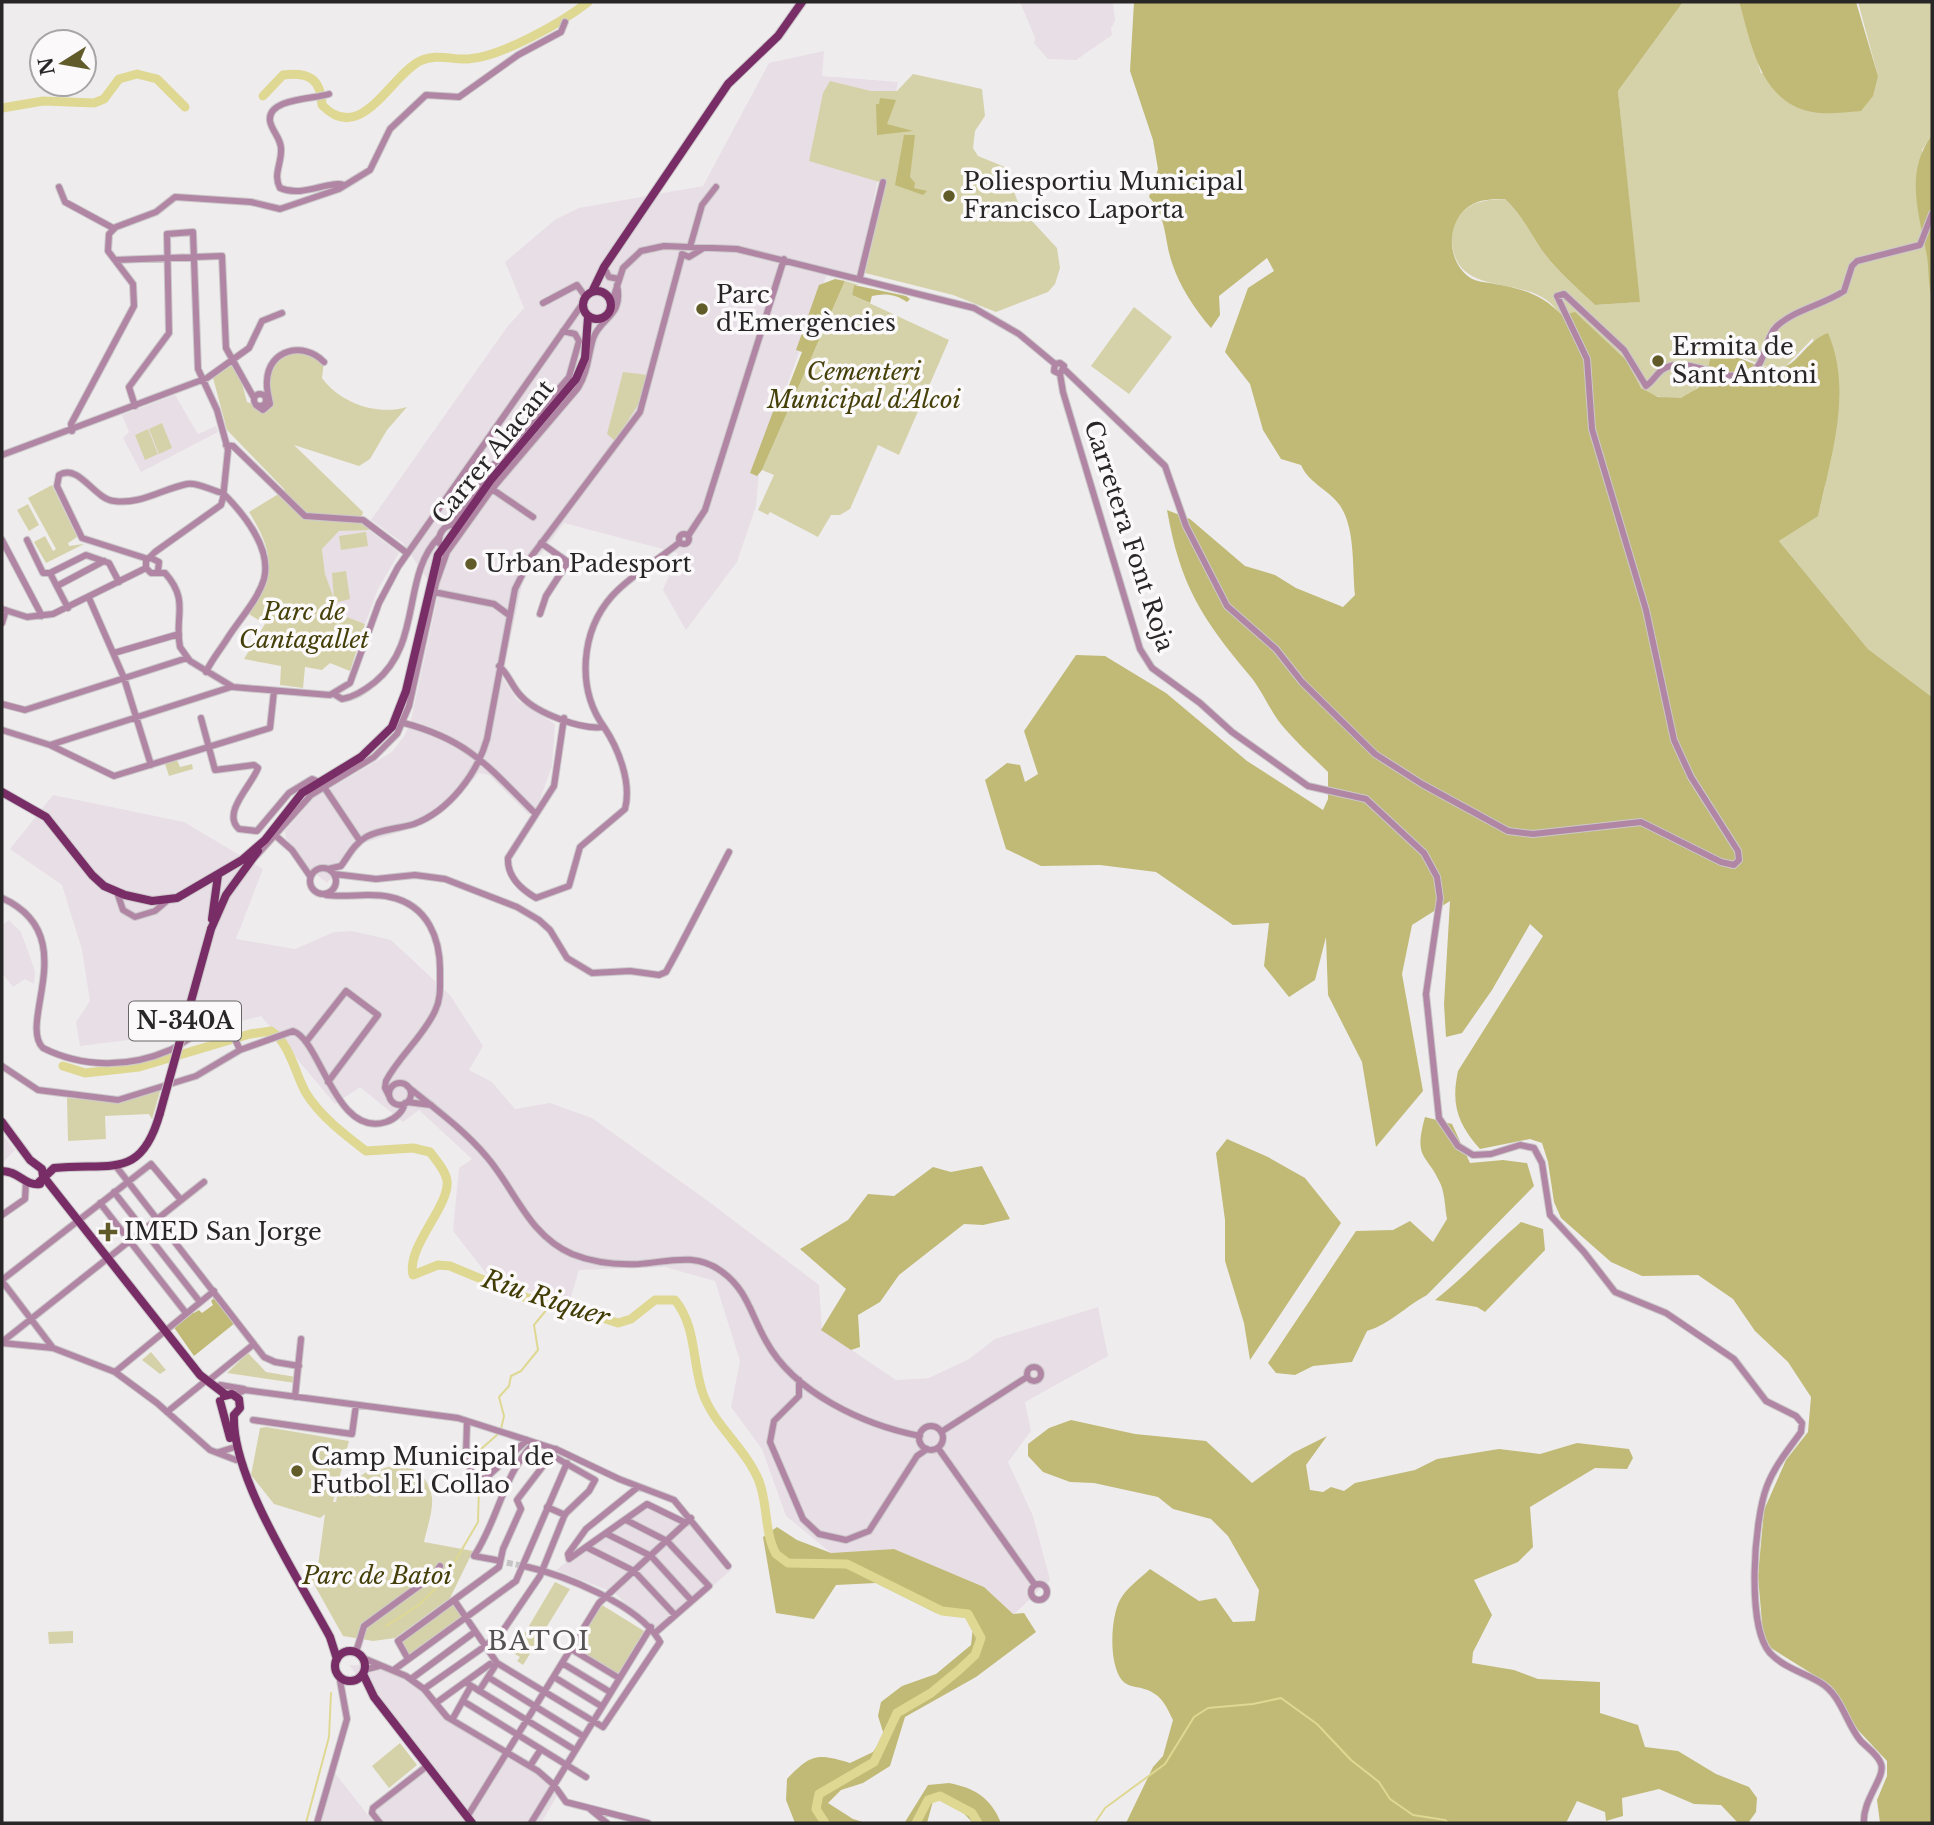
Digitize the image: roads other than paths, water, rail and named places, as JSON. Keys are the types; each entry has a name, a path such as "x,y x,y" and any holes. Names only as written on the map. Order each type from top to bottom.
{"main road":[{"path":"586,308 602,271 728,85 778,36 802,2"},
{"path":"586,308 609,314 611,305 605,293 602,271"},
{"path":"586,308 605,293"},
{"name":"Carrer Alacant","path":"2,792 46,817 92,876 117,892 146,900 168,900 217,878 236,864 265,839 296,799 370,750 394,723 406,691 443,546 581,370 588,332 586,308"},
{"path":"217,878 220,890 231,888 265,839"},
{"path":"236,864 241,865 241,874"},
{"path":"211,929 217,878"},
{"name":"N-340A","path":"116,1165 132,1161 146,1150 160,1113 211,929 231,888"},
{"path":"2,1122 204,1380 240,1408 230,1415"},
{"path":"19,1143 25,1157 25,1175"},
{"path":"25,1175 37,1165 72,1167"},
{"path":"37,1184 54,1168 116,1165"},
{"path":"61,1196 53,1175 58,1170 72,1167"},
{"path":"2,1171 25,1175 61,1196"},
{"path":"230,1398 220,1408 230,1415 234,1436 256,1498"},
{"path":"230,1415 232,1448 236,1460 330,1637 337,1659 335,1668 346,1679 374,1697"},
{"path":"330,1637 346,1652 359,1655 374,1697 470,1820"},
{"path":"337,1659 346,1652"},
{"path":"346,1679 363,1672"}],"street":[{"path":"59,187 65,202 113,228 156,212 175,197 251,202 280,209 344,185 370,170 390,128 426,95 459,97 518,54 561,32 565,22"},
{"path":"325,95 281,103 273,110 271,123 281,147 277,182 283,189 293,191 344,185"},
{"path":"860,277 883,182"},
{"path":"331,872 341,866 360,841 431,815 466,783 480,759 487,739 509,615 522,573 541,542 640,411 680,266 702,205 716,187"},
{"path":"611,305 626,263 636,254 671,246 687,251 707,247 748,251 860,277 980,310 1019,334 1055,364 1062,363 1062,372 1165,466 1186,526 1227,606 1276,649 1302,682 1375,754 1422,784 1508,831 1533,834 1641,822 1732,865 1739,862 1739,854 1691,777 1674,740 1646,610 1592,433 1587,359 1558,301 1558,294 1564,294 1617,343 1634,364 1644,385 1649,385 1661,370 1671,366 1722,374 1750,373 1757,367 1768,337 1777,326 1799,311 1844,291 1852,266 1857,261 1920,245 1932,214"},
{"path":"72,430 71,424 134,309 131,279 115,260 107,244 113,228"},
{"path":"135,406 129,387 169,333 167,258 170,232 194,232 198,369 217,410 226,445 221,505"},
{"path":"115,260 222,256 226,348 255,401 263,410 270,404 266,379 281,354 288,350 309,350 324,362"},
{"path":"564,718 558,775 548,798 510,852 508,864 514,880 533,897 542,898 569,886 582,845 625,809 621,763 614,743 603,727 586,681 587,651 594,626 618,590 680,542 687,544 688,536 705,510 785,260"},
{"path":"602,271 618,282"},
{"path":"605,293 618,282"},
{"name":"Carrer Alacant","path":"458,527 583,381 597,331 615,310 618,282"},
{"path":"334,694 350,682 379,603 407,552 563,331 586,308 577,285 543,303"},
{"path":"2,456 203,380 248,348 262,321 282,313"},
{"name":"Carrer Alacant","path":"563,331 575,334 579,341 571,375"},
{"name":"Carrer Alacant","path":"458,527 483,477 571,375 581,370 583,381"},
{"name":"Carretera Font Roja","path":"1062,372 1069,417 1085,460 1140,649 1148,663 1232,732 1301,782 1316,789 1366,799 1419,846 1433,868 1439,885 1440,907 1428,964 1426,994 1435,1066 1437,1110 1447,1132 1462,1151 1472,1156 1483,1156 1524,1144 1534,1148 1542,1163 1550,1215 1584,1252 1615,1292 1665,1313 1734,1359 1766,1401 1796,1416 1802,1423 1801,1432 1783,1455 1768,1484 1759,1512 1755,1557 1760,1630 1765,1645 1774,1656 1829,1690 1857,1735 1880,1761 1882,1771 1865,1803 1864,1823"},
{"path":"226,445 233,446 305,516 363,520 407,552"},
{"path":"158,571 159,562 82,538 57,486 59,475 66,472 75,474 99,495 111,501 143,499 189,483 223,493 233,502 260,547 264,575 258,590 206,672"},
{"path":"492,489 533,517"},
{"path":"2,623 4,610 20,616 42,616 68,608 120,582 146,568 149,559 221,505 233,502"},
{"path":"2,540 42,616"},
{"path":"27,540 43,573 50,573 82,555 111,565 120,582"},
{"path":"540,614 547,596 568,562 541,542"},
{"path":"50,745 233,687 334,694 340,699 354,696 394,664 401,649 424,558 443,546"},
{"name":"Carrer Alacant","path":"247,865 321,784 380,752 404,723 443,546"},
{"path":"57,586 104,561"},
{"path":"146,568 151,573 158,571 167,575 179,594 180,647 187,658 233,687"},
{"path":"50,573 68,608"},
{"path":"434,592 494,604 509,615"},
{"path":"89,598 124,678 151,765"},
{"path":"114,653 179,634"},
{"path":"2,704 25,710 187,658"},
{"path":"499,666 525,700 564,718 603,727"},
{"path":"2,730 50,745 114,776 270,728 274,691"},
{"path":"201,718 215,770 257,766 233,813 234,824 243,831 257,831 294,789 312,779 321,784 360,841"},
{"path":"404,723 449,737 480,759 536,814"},
{"path":"276,836 292,850 310,876"},
{"path":"397,1115 396,1104 389,1096 385,1083 427,1026 438,1003 441,958 438,940 426,919 405,902 387,896 351,897 314,892 309,884 310,876 318,869 376,879 415,876 445,879 540,919 550,930 566,958 592,973 631,971 659,975 667,970 729,852"},
{"path":"331,872 335,886 351,897"},
{"path":"326,894 335,886"},
{"name":"Carrer Alacant","path":"117,892 123,910 135,917 150,914 168,900"},
{"path":"2,898 30,918 41,940 44,965 36,1036 45,1050 86,1064 106,1065 167,1051 193,1034 224,1028 230,1031 240,1050"},
{"path":"306,1042 346,991 378,1016 328,1082"},
{"path":"2,1066 38,1090 118,1100 196,1076 240,1050 290,1031 299,1032 328,1082 347,1108 365,1120 380,1123 397,1115 410,1096 405,1085"},
{"path":"398,1065 394,1078 432,1106 486,1156 538,1231 564,1250 604,1262 638,1264 684,1259 719,1270 744,1294 770,1349 799,1378 820,1394 867,1420 920,1436"},
{"path":"389,1096 394,1085 405,1085"},
{"path":"396,1104 432,1106"},
{"path":"53,1348 2,1280 152,1164 181,1200"},
{"path":"116,1165 254,1344 269,1360 299,1366"},
{"path":"2,1215 25,1199 25,1175"},
{"path":"2,1343 204,1182"},
{"path":"114,1192 200,1302"},
{"path":"100,1203 186,1313"},
{"path":"115,1371 214,1291"},
{"path":"295,1397 301,1339"},
{"path":"2,1343 53,1348 115,1371 217,1453 236,1460"},
{"path":"167,1412 204,1380 254,1344"},
{"path":"941,1432 1027,1377"},
{"path":"797,1401 801,1389 799,1378"},
{"path":"220,1385 469,1422 530,1441 673,1499 688,1521 728,1566"},
{"path":"230,1398 249,1391"},
{"path":"820,1394 809,1395 797,1401 774,1421 770,1433 771,1446 803,1519 813,1530 829,1538 852,1539 872,1528 919,1453 938,1448 942,1443 941,1432"},
{"path":"253,1420 352,1434 356,1405"},
{"path":"469,1422 467,1465 471,1478 477,1481 486,1478 530,1441"},
{"path":"920,1436 929,1427 941,1432"},
{"path":"920,1436 921,1444 927,1449"},
{"path":"498,1564 474,1556 489,1533 491,1518 530,1441"},
{"path":"217,1453 232,1448"},
{"path":"938,1448 1035,1585"},
{"path":"425,1689 500,1635 542,1569 565,1516 589,1491 595,1478 567,1463 554,1452"},
{"path":"408,1659 398,1641 498,1564 521,1509 517,1500 554,1452"},
{"path":"397,1667 516,1581 567,1463"},
{"path":"638,1487 586,1529 568,1554 572,1560 648,1504 688,1521"},
{"path":"547,1507 565,1516"},
{"path":"531,1823 601,1706 653,1630 709,1588 667,1541 626,1520"},
{"path":"470,1820 570,1649 604,1597 688,1521"},
{"path":"607,1534 651,1556 691,1600"},
{"path":"588,1548 634,1571 674,1615"},
{"path":"440,1566 434,1575 364,1626 359,1655 384,1666 397,1667 425,1689 452,1720 530,1766 554,1785 566,1802 648,1823"},
{"path":"454,1600 494,1663 602,1727 606,1726 660,1641 653,1630 604,1597 542,1569 524,1566"},
{"path":"516,1581 526,1595"},
{"path":"411,1679 472,1634"},
{"path":"570,1649 619,1678"},
{"path":"479,1691 494,1663"},
{"path":"436,1703 468,1684 494,1663"},
{"path":"562,1663 610,1692"},
{"path":"363,1672 384,1666"},
{"path":"488,1677 583,1735"},
{"path":"554,1677 601,1706"},
{"path":"317,1823 347,1719 343,1693 346,1679"},
{"path":"468,1684 575,1750"},
{"path":"452,1720 463,1701 468,1684"},
{"path":"463,1701 586,1776"},
{"path":"530,1766 541,1749"},
{"path":"380,1823 372,1813 373,1808 427,1766"},
{"path":"589,1809 607,1823"}],"waterway":[{"path":"263,96 283,75 306,76 319,88 322,105 336,115 350,118 374,104 420,61 438,57 468,59 497,52 548,28 588,2"},
{"path":"2,108 43,101 94,103 104,99 119,79 137,74 157,79 185,107"},
{"name":"Riu Riquer","path":"63,1066 85,1073 139,1067 250,1034 271,1031 288,1051 312,1101 326,1117 366,1151 413,1148 430,1152 443,1170 447,1181 446,1191 416,1252 413,1275 438,1265 450,1266 527,1298 553,1302 618,1323 631,1319 655,1300 675,1300 687,1321 707,1403 746,1457 759,1481 776,1554 788,1563 847,1564 942,1611 968,1614 981,1638 975,1655 959,1670 931,1693 897,1713 874,1762 819,1794 816,1809 825,1823"},
{"path":"501,1429 504,1416 499,1397 509,1386 511,1376 521,1371 538,1350 534,1325 553,1302"},
{"path":"386,1626 419,1605 444,1580 478,1522 480,1450 498,1434"},
{"path":"306,1823 329,1737 331,1693"},
{"path":"1095,1823 1105,1808 1165,1764 1194,1717 1208,1708 1253,1704 1281,1698 1317,1724 1351,1760 1379,1782 1390,1799 1413,1815 1445,1820 1448,1823"},
{"name":"Riu Riquer","path":"916,1823 928,1800 940,1796 972,1813 978,1823"}],"tunnel":[{"path":"498,1561 524,1566"}],"place":[{"name":"Poliesportiu Municipal Francisco Laporta","path":"949,196"},
{"name":"Parc d'Emergències","path":"702,309"},
{"name":"Ermita de Sant Antoni","path":"1658,361"},
{"name":"Urban Padesport","path":"471,564"},
{"name":"IMED San Jorge","path":"108,1232"},
{"name":"Camp Municipal de Futbol El Collao","path":"297,1471"}],"district":[{"name":"BATOI","path":"539,1641"}],"park label":[{"name":"Cementeri Municipal d'Alcoi","path":"864,386"},
{"name":"Parc de Cantagallet","path":"304,626"},
{"name":"Parc de Batoi","path":"377,1576"}]}
